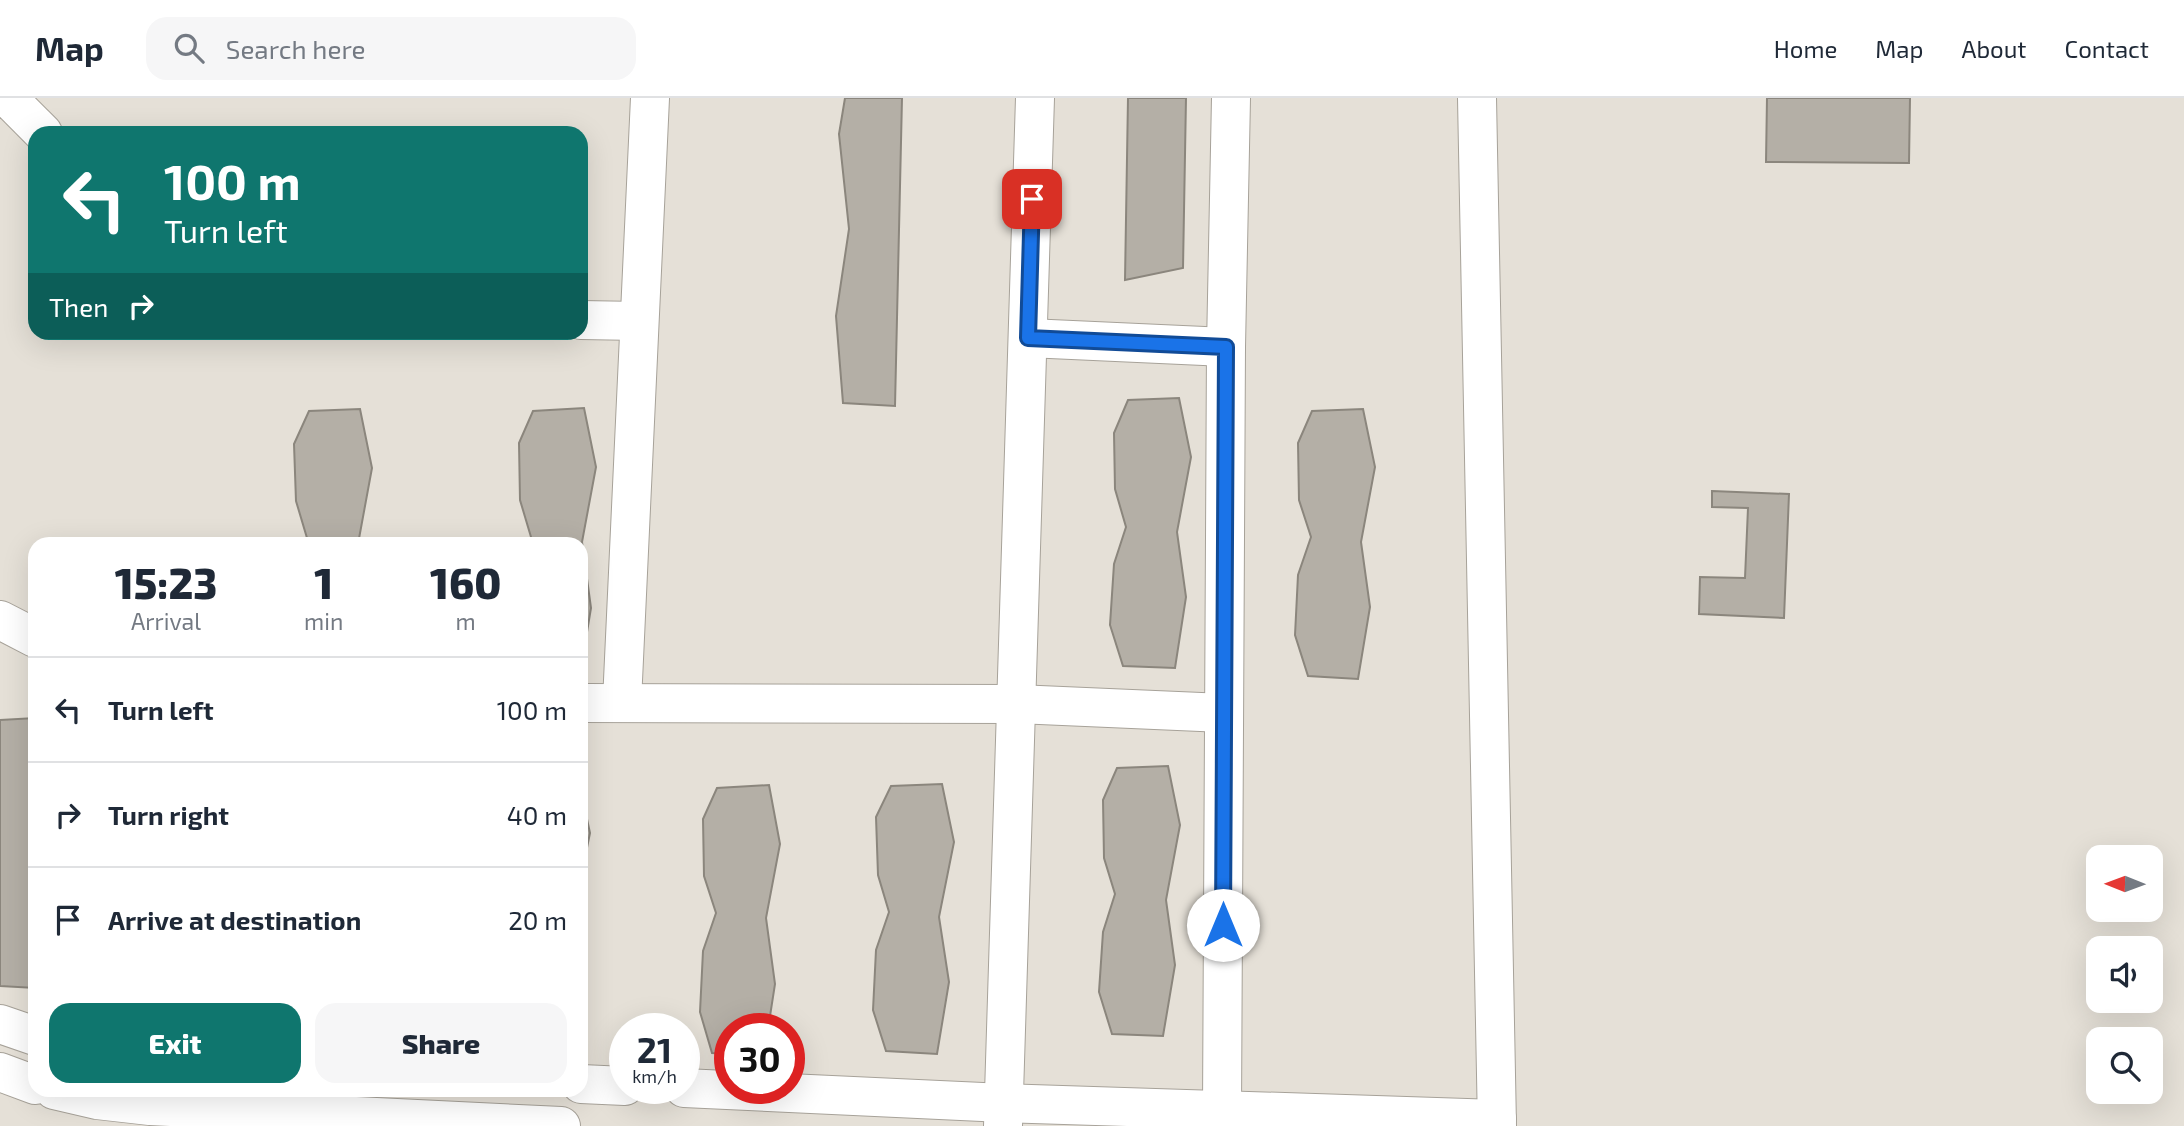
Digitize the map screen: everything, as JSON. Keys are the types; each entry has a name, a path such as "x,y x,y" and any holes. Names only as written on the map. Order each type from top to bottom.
{"street":[{"path":"8,98 36,126"},
{"path":"622,702 650,98"},
{"path":"1004,1114 1035,98"},
{"path":"1222,1110 1226,347 1231,98"},
{"path":"700,1089 1004,1114 1222,1110 1497,1122 1477,98"},
{"path":"588,320 639,321"},
{"path":"1028,338 1226,347"},
{"path":"0,620 28,634"},
{"path":"588,703 1016,704 1224,713"},
{"path":"0,1024 28,1034"},
{"path":"0,1072 28,1082"},
{"path":"588,1084 609,1085"},
{"path":"84,1097 150,1107 420,1105 561,1126"}],"building":[{"path":"845,98 902,98 895,406 843,403 836,316 849,229 839,134"},
{"path":"1128,98 1186,98 1183,268 1125,280"},
{"path":"1767,98 1910,98 1909,163 1766,162"},
{"path":"1179,398 1191,457 1177,532 1186,597 1175,668 1123,666 1110,625 1114,564 1126,527 1115,489 1114,433 1128,400"},
{"path":"584,408 596,467 583,537 531,537 520,500 519,443 533,411"},
{"path":"360,409 372,468 359,537 307,537 296,501 294,444 309,411"},
{"path":"1363,409 1375,467 1361,542 1370,607 1358,679 1308,676 1295,635 1298,575 1311,537 1299,500 1298,443 1312,411"},
{"path":"1712,491 1789,494 1784,618 1699,614 1700,577 1745,578 1748,508 1712,507"},
{"path":"588,586 591,608 588,626"},
{"path":"28,718 28,988 0,986 0,720"},
{"path":"1168,766 1180,825 1166,900 1175,965 1163,1036 1112,1034 1099,992 1103,932 1115,894 1104,858 1103,800 1117,768"},
{"path":"942,784 954,842 939,917 949,982 937,1054 886,1051 873,1010 876,950 889,912 878,875 876,817 891,786"},
{"path":"769,785 780,844 766,918 775,984 770,1013 714,1013 714,1053 700,1012 703,951 716,913 704,876 703,819 717,788"}],"route":[{"path":"1032,199 1028,338 1226,347 1223,925"}]}
